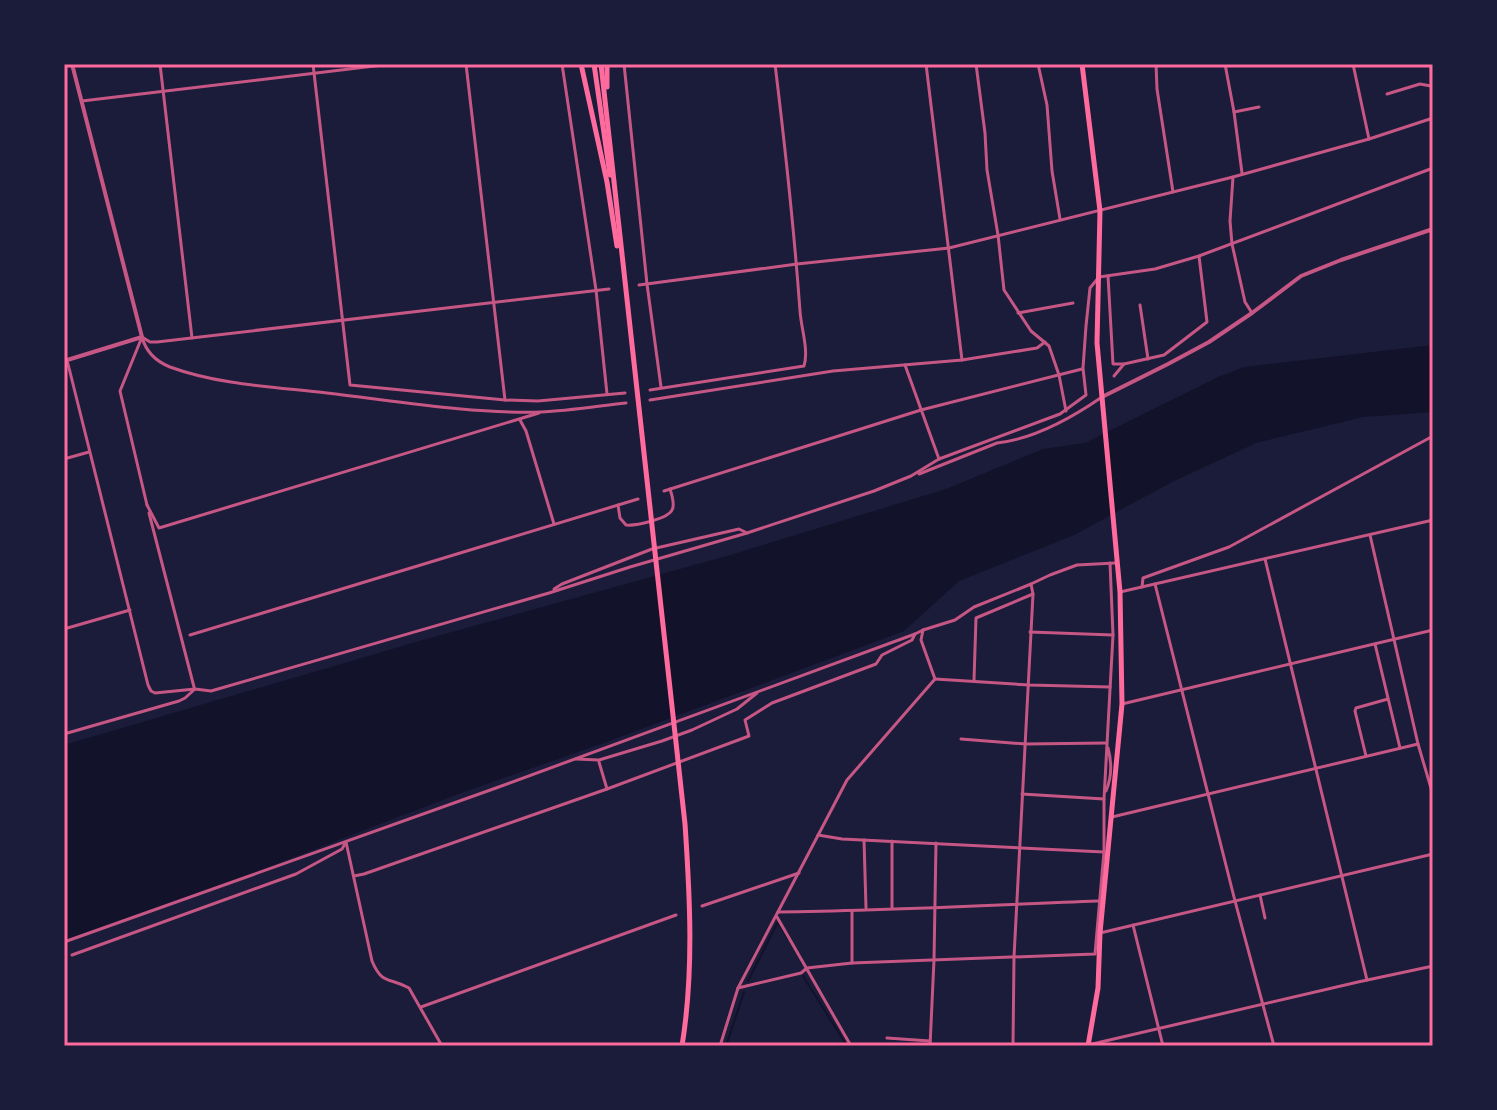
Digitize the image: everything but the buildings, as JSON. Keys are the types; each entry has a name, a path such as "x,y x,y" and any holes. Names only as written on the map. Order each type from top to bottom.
{"highway":[{"path":"581,64 607,182 628,314"},
{"path":"594,64 620,239"},
{"path":"604,64 688,864 690,949 682,1046"},
{"path":"1082,64 1100,211 1097,343 1118,562 1122,704 1100,933 1098,988 1088,1046"}],"street":[{"path":"72,64 142,337 151,355 169,366 239,382 434,405 543,412 626,403"},
{"path":"160,64 192,338"},
{"path":"313,64 350,385 538,401 625,393"},
{"path":"82,101 391,64"},
{"path":"466,64 505,400"},
{"path":"562,64 596,290 607,394"},
{"path":"624,64 661,387"},
{"path":"775,64 797,264 806,359 804,366 661,387 651,390 651,400 833,371 962,360 1037,348 1045,342"},
{"path":"926,64 962,360"},
{"path":"976,64 1004,290 1031,331 1049,346 1066,411"},
{"path":"1038,64 1047,105 1052,171 1060,219"},
{"path":"1156,64 1173,192"},
{"path":"1225,64 1242,173"},
{"path":"1353,64 1369,139"},
{"path":"639,285 949,248 1233,177 1433,118 1431,64"},
{"path":"1387,94 1420,84 1431,86"},
{"path":"1234,112 1259,107"},
{"path":"911,476 939,459 1066,411 1086,395 1083,368 1090,288 1099,277 1155,269 1199,256 1433,168"},
{"path":"1233,177 1232,244 1245,302 1252,313"},
{"path":"609,289 157,342 142,337 65,360 151,691 220,688 549,593 874,491 1062,421 1218,336 1316,269 1433,229"},
{"path":"1108,276 1113,364 1148,359 1164,355 1207,322 1199,256"},
{"path":"1018,313 1073,303"},
{"path":"1140,305 1148,359"},
{"path":"142,337 122,385 120,400 195,689"},
{"path":"1164,355 1168,364"},
{"path":"905,364 939,459"},
{"path":"1114,376 1124,364"},
{"path":"664,491 921,410 1083,368"},
{"path":"147,505 159,528 543,412"},
{"path":"520,420 554,524"},
{"path":"1042,420 1062,421"},
{"path":"1142,587 1143,578 1229,547 1433,436"},
{"path":"64,459 89,452"},
{"path":"618,505 620,518 626,525 649,521 672,511 670,489"},
{"path":"190,635 638,499"},
{"path":"1120,592 1433,520"},
{"path":"549,593 562,584 652,549 739,529 747,533"},
{"path":"1370,535 1418,744 1433,795"},
{"path":"1265,559 1367,980"},
{"path":"64,942 955,620 974,607 1077,565 1118,562"},
{"path":"738,988 801,973 807,968 852,963 1095,954 1104,852 1106,743 1113,635 1110,563"},
{"path":"1013,1046 1014,957 1029,685 1031,584"},
{"path":"1155,584 1274,1046"},
{"path":"974,681 976,618 1033,594"},
{"path":"64,629 130,610"},
{"path":"720,1046 738,988 847,780 933,684 935,679 921,640 923,630"},
{"path":"1122,704 1433,630"},
{"path":"1030,632 1113,635"},
{"path":"354,876 607,789 749,736 745,720 772,703 876,664 882,655 912,640 915,634"},
{"path":"1375,644 1400,748"},
{"path":"935,679 1110,687"},
{"path":"64,734 179,701 195,689"},
{"path":"574,758 599,760 692,730 737,709 759,690"},
{"path":"1366,756 1356,708 1388,699"},
{"path":"961,739 1026,744 1106,743"},
{"path":"1104,799 1114,771 1106,743"},
{"path":"1112,817 1418,744"},
{"path":"599,760 607,789"},
{"path":"1022,794 1104,799"},
{"path":"818,835 842,839 1104,852"},
{"path":"864,840 866,909"},
{"path":"892,841 892,908"},
{"path":"346,842 377,973 409,988 442,1046"},
{"path":"72,955 296,874 342,849 346,842"},
{"path":"887,1038 930,1044 936,843"},
{"path":"1100,933 1433,854"},
{"path":"702,906 799,873"},
{"path":"1260,895 1265,918"},
{"path":"777,914 1099,901"},
{"path":"852,911 852,963"},
{"path":"777,914 851,1046"},
{"path":"421,1007 676,915"},
{"path":"1133,925 1163,1046"},
{"path":"1088,1046 1433,966"}],"shaded area":[{"path":"1433,345 1433,412 1363,417 1256,443 1174,481 1074,535 959,581 904,631 64,940 64,745 423,640 727,556 949,488 1043,449 1085,443 1244,367"}],"waterway":[{"path":"748,981 778,922 788,939"},
{"path":"803,976 847,1046"},
{"path":"726,1046 744,992"}]}
